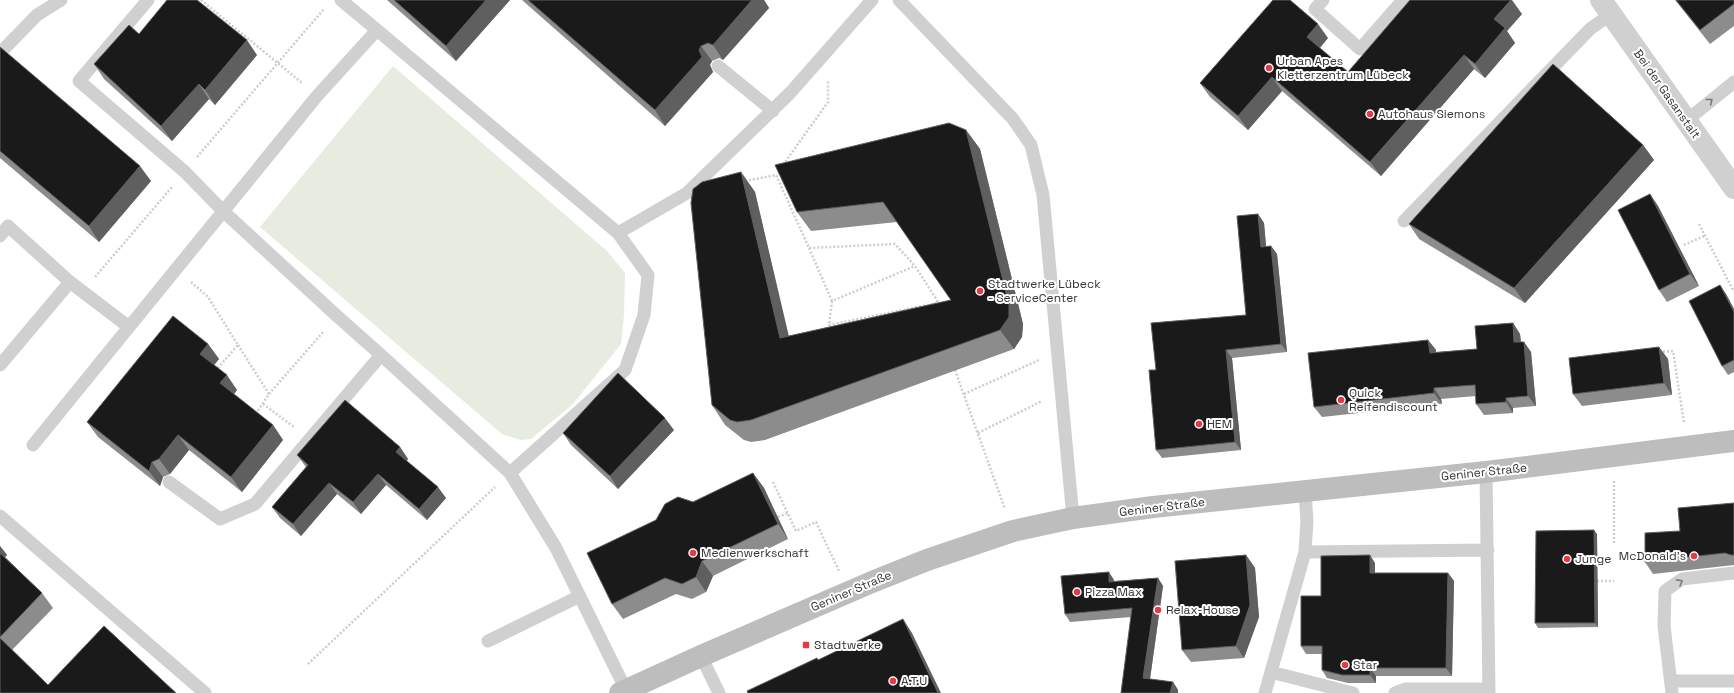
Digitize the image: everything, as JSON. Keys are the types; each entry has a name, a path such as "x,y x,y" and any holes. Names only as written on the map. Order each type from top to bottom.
{"main road":[{"name":"Geniner Straße","path":"623,692 701,656 849,592 927,560 1013,531 1073,518 1153,507 1486,472 1734,441"}],"street":[{"name":"Bei der Gasanstalt","path":"1606,7 1734,188"}],"lane":[{"path":"0,53 37,15 61,0"},
{"path":"148,0 79,81 185,172 224,211 337,316 381,354 510,473 556,548 580,596 623,692"},
{"path":"342,0 618,233 648,275 644,315 625,370 510,473"},
{"path":"618,233 687,193 773,111 872,0"},
{"path":"899,0 1013,119 1031,145 1043,195 1073,518"},
{"path":"1323,0 1315,9 1360,49 1403,0"},
{"path":"1404,221 1590,29 1606,7"},
{"path":"32,445 317,96 377,30"},
{"path":"718,66 773,111"},
{"path":"1686,120 1734,82"},
{"path":"0,236 8,226 70,282 129,327"},
{"path":"0,365 70,282"},
{"path":"169,482 220,519 256,504 381,354"},
{"path":"1395,693 1406,689 1489,691 1486,472"},
{"path":"1265,693 1305,552 1307,521 1305,492"},
{"path":"0,516 205,693"},
{"path":"1305,552 1488,550"},
{"path":"1734,573 1682,579 1665,591 1664,626 1672,687 1734,681"},
{"path":"488,640 580,596"},
{"path":"701,656 719,693"},
{"path":"1271,672 1353,693"}],"path":[{"path":"201,0 278,62 317,96"},
{"path":"83,291 327,6"},
{"path":"739,183 776,175 828,102 828,81 819,61"},
{"path":"776,175 832,301 829,325 831,331"},
{"path":"1699,224 1734,292"},
{"path":"1684,245 1704,236"},
{"path":"809,248 895,244 915,266 937,303 943,307"},
{"path":"832,301 915,266"},
{"path":"176,269 208,297 269,394"},
{"path":"829,325 937,303"},
{"path":"253,416 269,394 337,316"},
{"path":"215,372 238,345"},
{"path":"1658,352 1673,351 1687,448"},
{"path":"964,394 1057,352"},
{"path":"955,370 1013,531"},
{"path":"978,433 1061,391"},
{"path":"263,404 294,427 309,441"},
{"path":"1614,457 1614,543"},
{"path":"308,664 510,473"},
{"path":"774,482 796,531 816,522 849,592"},
{"path":"778,517 788,513"},
{"path":"1597,581 1614,581"}],"shaded area":[{"path":"393,66 607,251 625,273 624,315 621,344 573,404 531,439 521,440 502,434 260,227"}],"building":[{"path":"167,0 197,0 247,40 205,90 199,84 161,126 94,64 129,25 139,34"},
{"path":"394,0 486,0 446,46"},
{"path":"528,0 752,0 713,45 708,43 701,46 699,50 702,57 655,110"},
{"path":"1273,0 1290,0 1318,24 1307,37 1348,72 1410,0 1511,0 1494,19 1505,28 1475,64 1464,55 1370,162 1272,77 1238,116 1200,83"},
{"path":"1676,0 1734,0 1734,4 1700,30"},
{"path":"0,47 140,166 89,226 0,151"},
{"path":"1553,64 1643,145 1514,288 1409,224"},
{"name":"Stadtwerke Lübeck - ServiceCenter","path":"949,123 966,130 1009,305 1009,317 1000,330 751,420 737,422 730,420 712,405 691,203 693,189 702,182 741,172 780,338 951,300 883,202 797,212 775,165"},
{"path":"1650,194 1690,274 1659,290 1618,210"},
{"path":"1258,214 1261,247 1271,246 1281,344 1226,350 1235,442 1156,450 1149,370 1156,370 1151,323 1246,315 1237,216"},
{"path":"1720,285 1734,312 1734,360 1722,366 1689,301"},
{"path":"173,316 208,344 200,354 227,375 220,383 273,425 231,477 178,435 159,459 152,462 149,471 87,422"},
{"path":"1513,323 1514,342 1524,342 1528,396 1506,398 1506,402 1476,404 1475,385 1434,388 1434,393 1314,407 1308,353 1428,340 1430,353 1477,349 1475,326"},
{"path":"1659,347 1664,383 1573,394 1569,358"},
{"path":"618,373 665,418 610,476 563,433"},
{"path":"345,400 400,447 396,452 438,487 419,509 378,474 353,502 329,483 293,524 272,507 308,465 297,455"},
{"name":"Medienwerkschaft","path":"753,473 778,524 702,561 696,577 682,584 665,578 612,604 587,553 656,520 665,504 678,497 693,502"},
{"name":"McDonald's","path":"1734,503 1734,555 1725,553 1645,562 1645,533 1680,531 1678,508"},
{"path":"1594,530 1595,623 1535,623 1536,531"},
{"path":"0,553 42,593 0,637"},
{"path":"1246,555 1250,605 1236,646 1182,650 1175,561"},
{"path":"1370,555 1370,573 1448,573 1446,668 1370,668 1370,675 1342,675 1322,670 1322,646 1301,646 1301,596 1321,596 1321,556"},
{"path":"1109,572 1109,582 1158,578 1143,678 1173,682 1170,693 1121,693 1132,608 1065,614 1061,576"},
{"path":"903,619 938,693 748,693 747,691 817,658 818,660"},
{"path":"104,626 176,693 0,693 0,638 48,685"}],"place":[{"name":"Urban Apes Kletterzentrum Lübeck","path":"1269,68"},
{"name":"Autohaus Siemons","path":"1370,114"},
{"name":"Stadtwerke Lübeck - ServiceCenter","path":"980,291"},
{"name":"Quick Reifendiscount","path":"1341,400"},
{"name":"HEM","path":"1199,424"},
{"name":"Medienwerkschaft","path":"693,553"},
{"name":"McDonald's","path":"1694,556"},
{"name":"Junge","path":"1567,559"},
{"name":"Pizza Max","path":"1077,592"},
{"name":"Relax-House","path":"1158,610"},
{"name":"Stadtwerke","path":"806,645"},
{"name":"Star","path":"1345,665"},
{"name":"A.T.U","path":"893,681"}]}
